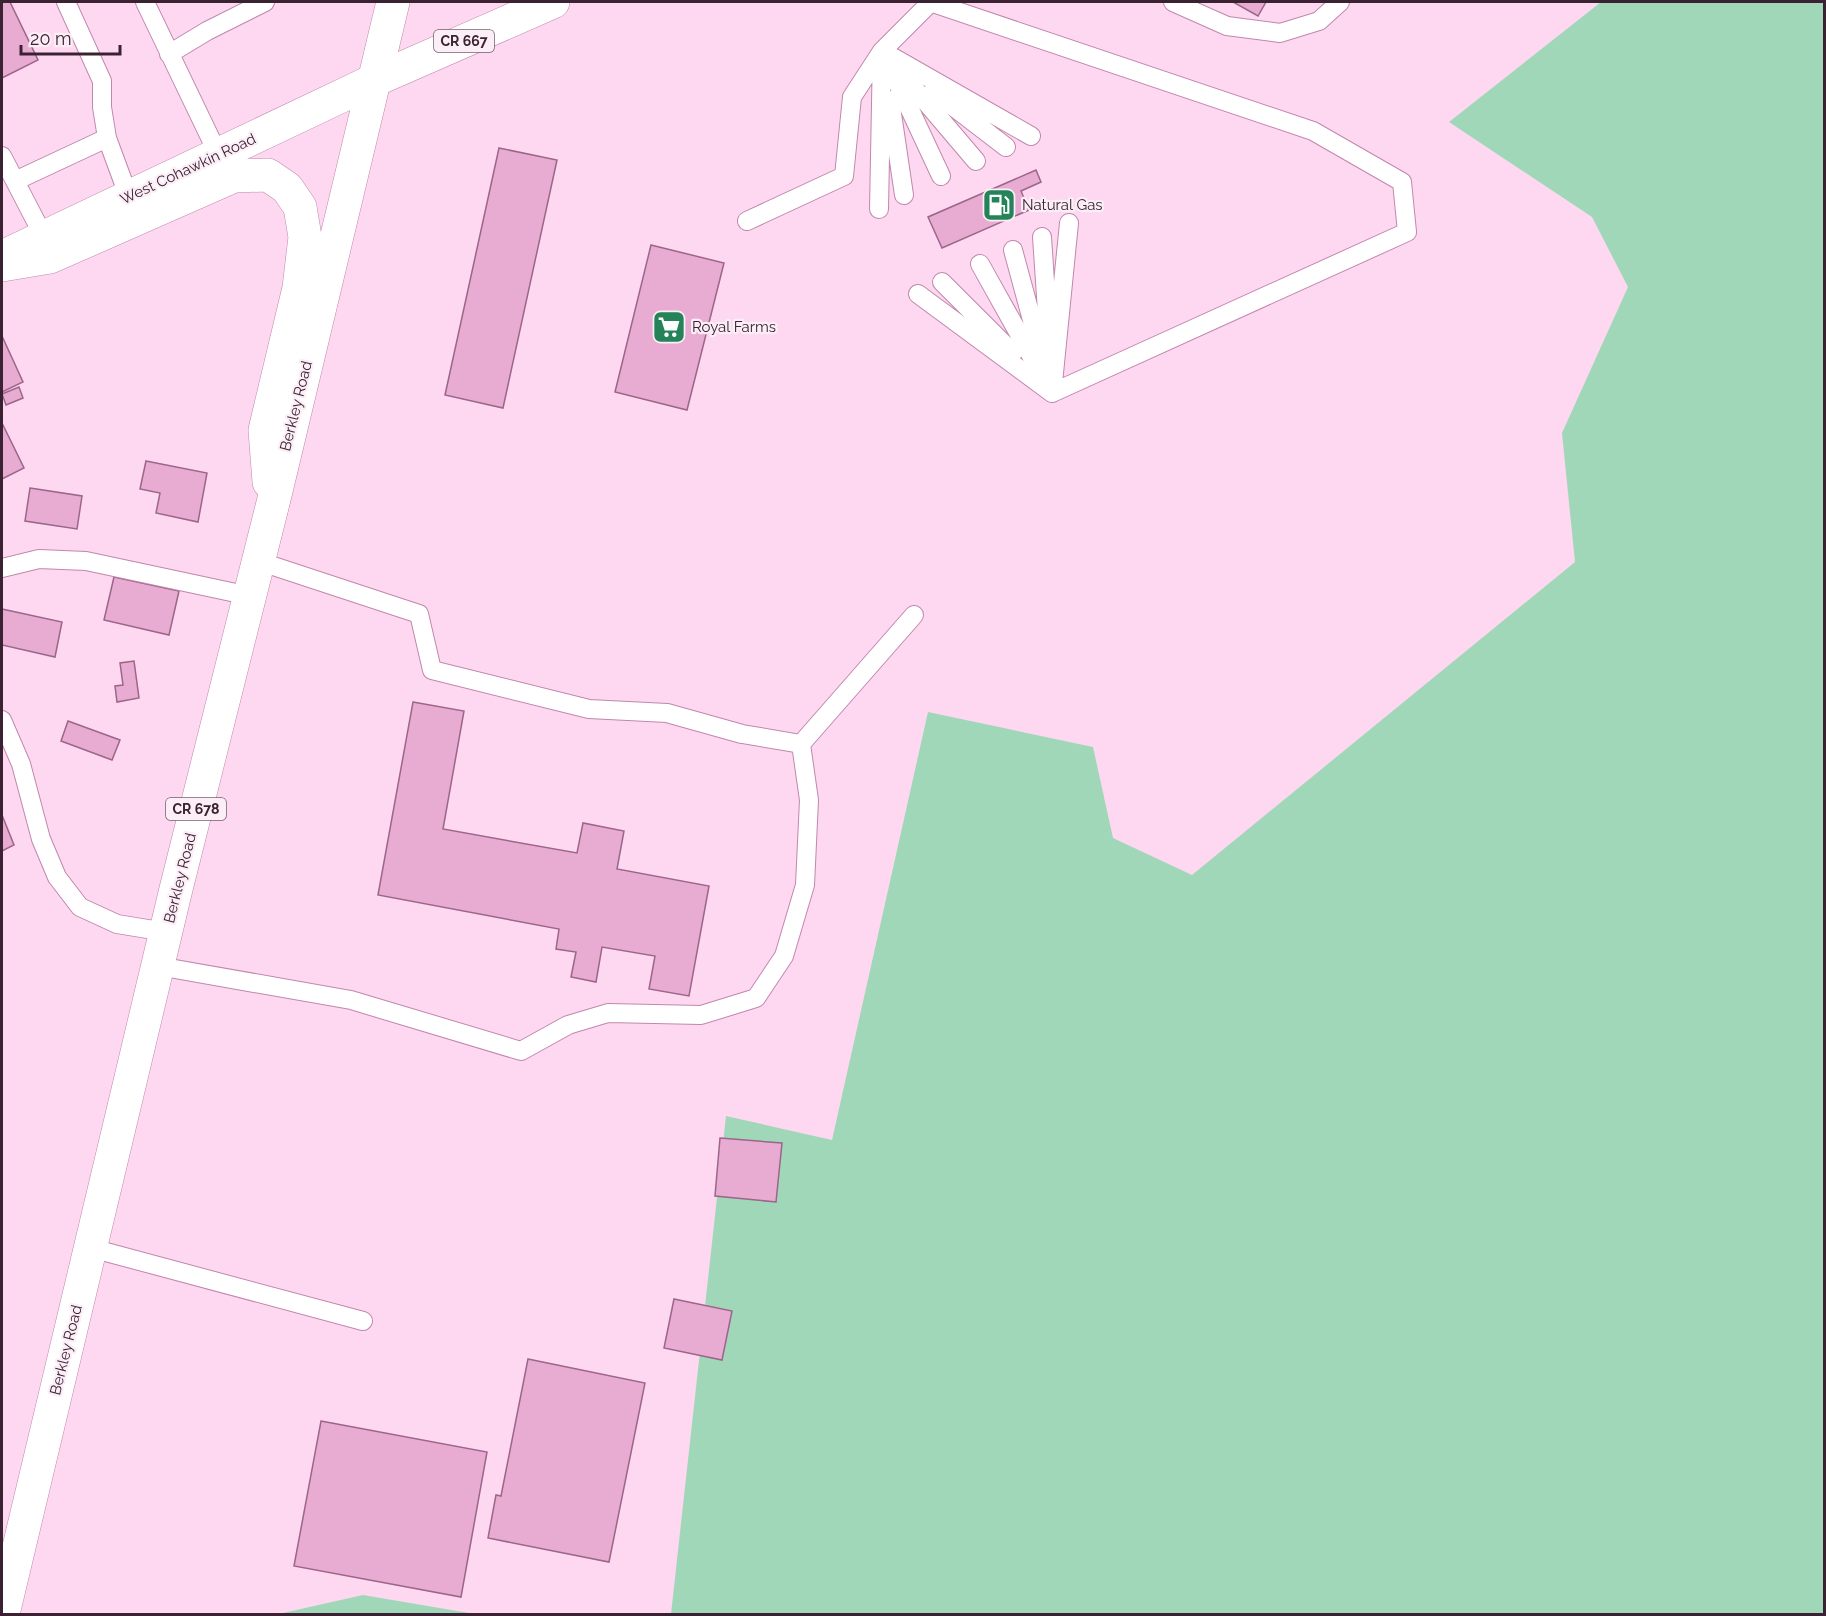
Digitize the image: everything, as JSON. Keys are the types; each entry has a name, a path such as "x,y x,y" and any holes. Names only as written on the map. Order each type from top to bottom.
{"main road":[{"name":"Berkley Road","path":"3,1614 166,932 272,508 393,2"},
{"name":"CR 667","path":"375,80 553,2"},
{"name":"West Cohawkin Road","path":"47,247 226,165 375,80"},
{"path":"226,165 268,175 287,188 300,207 305,237 299,288 265,430 272,508"},
{"path":"2,257 47,247"},
{"path":"2,265 47,247"}],"lane":[{"path":"66,2 102,81 106,138 133,208"},
{"path":"145,2 226,165"},
{"path":"169,54 207,31 265,2"},
{"path":"747,221 844,176 852,97 882,51 930,2 1313,131 1402,182 1407,232 1052,393"},
{"path":"1173,2 1227,26 1280,33 1319,21 1340,2"},
{"path":"882,51 1031,136"},
{"path":"882,51 1006,147"},
{"path":"882,51 976,161"},
{"path":"882,51 941,176"},
{"path":"882,51 904,195"},
{"path":"879,209 882,51"},
{"path":"15,181 106,138"},
{"path":"2,156 47,247"},
{"path":"1052,393 1069,223"},
{"path":"1042,237 1052,393"},
{"path":"1013,250 1052,393"},
{"path":"980,264 1052,393"},
{"path":"942,282 1052,393"},
{"path":"918,294 1052,393"},
{"path":"2,568 39,559 86,561 250,596"},
{"path":"258,561 419,614 432,670 589,709 667,713 742,734 801,744"},
{"path":"158,966 351,1000 521,1052 568,1024 608,1012 701,1015 756,998 784,956 805,885 809,800 801,744 914,615"},
{"path":"2,720 21,764 41,839 57,877 80,907 117,924 166,932"},
{"path":"91,1248 363,1321"}],"green space":[{"path":"1601,2 1824,2 1824,1614 671,1614 726,1116 832,1140 928,712 1093,747 1113,838 1192,875 1575,562 1562,433 1628,287 1592,217 1449,122"},
{"path":"363,1595 475,1614 282,1614"}],"building":[{"path":"2,2 10,2 38,60 2,78"},
{"path":"1233,2 1266,2 1258,16"},
{"path":"499,148 557,160 503,408 445,395"},
{"path":"1036,170 1041,182 1021,191 1029,210 942,248 928,217"},
{"name":"Royal Farms","path":"651,245 724,263 687,410 615,392"},
{"path":"2,336 23,382 2,392"},
{"path":"19,387 23,398 6,405 2,394"},
{"path":"2,423 24,468 2,479"},
{"path":"146,461 207,473 198,522 156,513 160,493 140,489"},
{"path":"30,488 82,496 77,529 25,521"},
{"path":"114,577 179,591 169,635 104,620"},
{"path":"2,609 62,622 55,657 2,645"},
{"path":"134,661 139,698 117,702 115,686 123,685 120,663"},
{"path":"413,702 464,711 443,829 577,853 583,823 624,831 617,869 709,886 689,996 649,989 655,956 602,947 596,982 571,977 576,952 556,949 559,929 378,895"},
{"path":"68,721 120,740 112,760 61,741"},
{"path":"2,815 14,845 2,851"},
{"path":"720,1138 782,1143 776,1202 715,1196"},
{"path":"674,1299 732,1311 722,1360 664,1348"},
{"path":"528,1359 645,1383 609,1562 488,1538 496,1495 501,1496"},
{"path":"321,1421 487,1452 461,1597 294,1566"}],"place":[{"name":"Natural Gas","path":"999,205"},
{"name":"Royal Farms","path":"669,327"}]}
